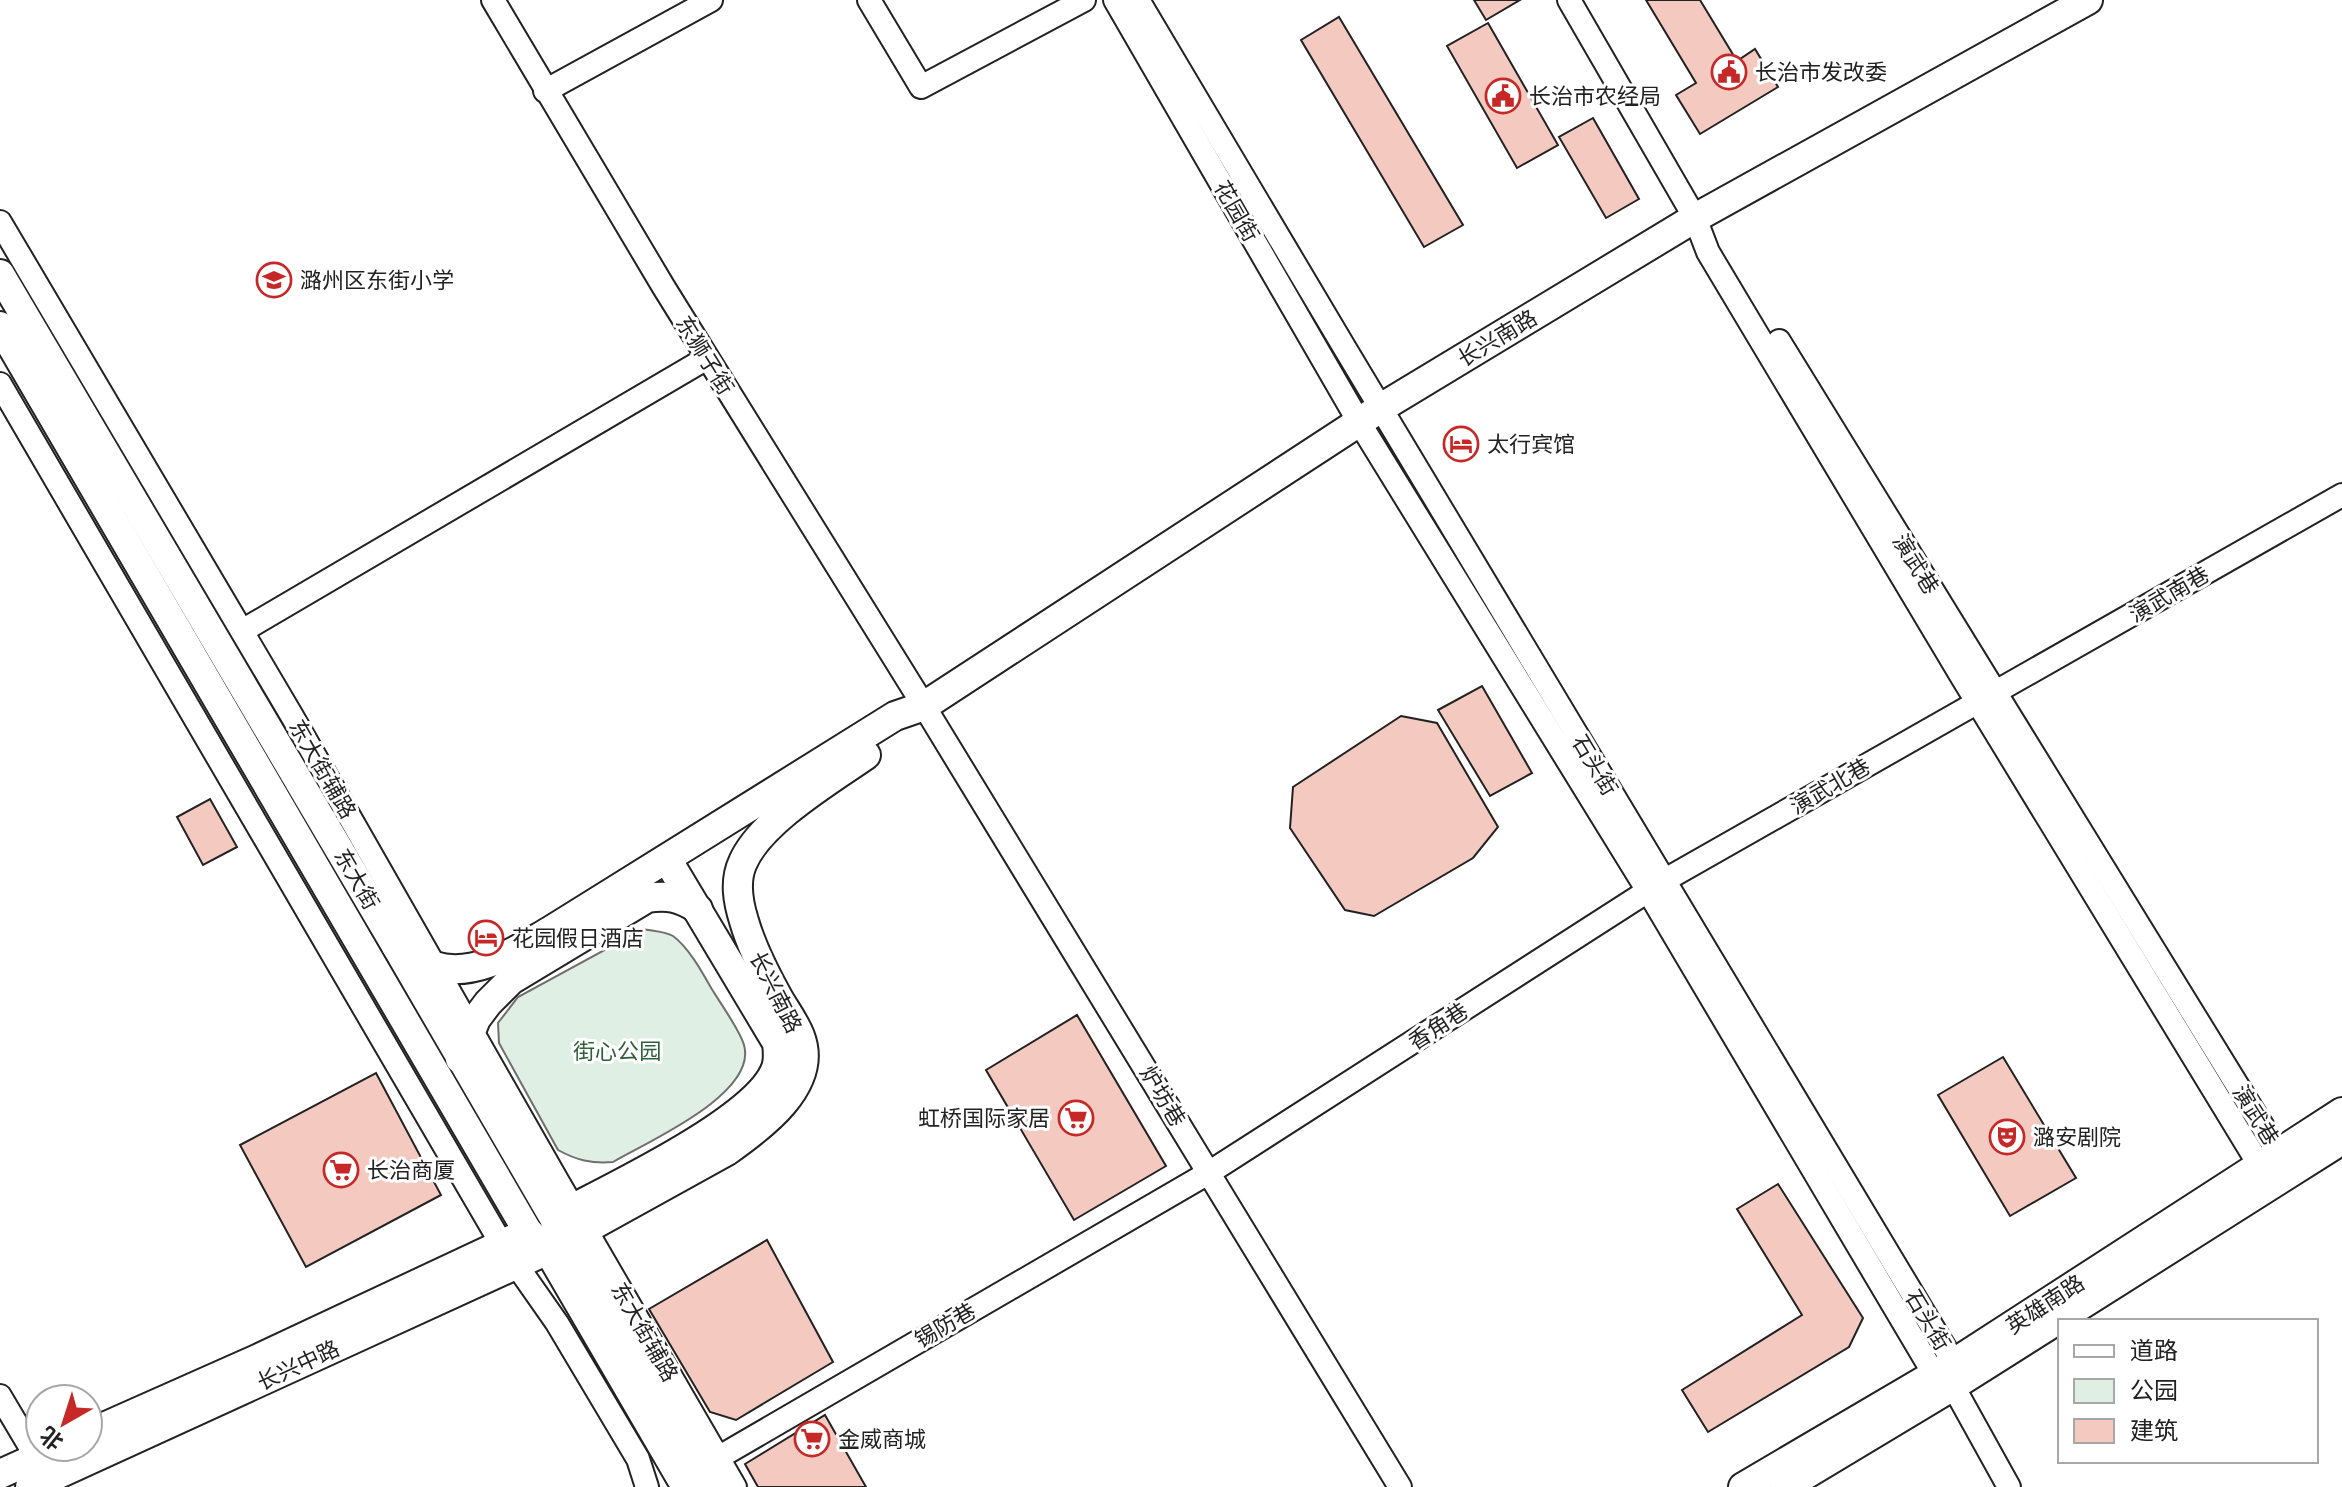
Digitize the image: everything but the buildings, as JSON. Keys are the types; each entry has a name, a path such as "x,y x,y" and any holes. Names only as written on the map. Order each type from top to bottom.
{"main road":[{"name":"长兴南路","path":"396,946 434,966 469,967 502,958 895,716 924,706 1369,416 1695,218 2088,0"},
{"name":"东大街","path":"0,274 396,946 698,1475"},
{"name":"东大街","path":"0,326 559,1229"},
{"name":"长兴南路","path":"559,1229 727,1151 753,1133 788,1097 799,1077 803,1058 801,1038 749,938 737,886 743,862 759,838 789,810 903,730 924,706"},
{"name":"长兴南路","path":"559,1229 714,1131 754,1099 776,1069 777,1043 667,859"},
{"path":"460,1059 471,1031 488,1003 511,980 647,898 668,895 698,909"},
{"name":"英雄南路","path":"1785,1487 1947,1374 2275,1166 2342,1112"},
{"name":"英雄南路","path":"2275,1166 2342,1140"},
{"name":"长兴中路","path":"0,1474 46,1471 559,1229"},
{"name":"长兴中路","path":"104,1427 509,1254"},
{"name":"英雄南路","path":"1743,1487 1947,1374"}],"street":[{"name":"东狮子街","path":"493,0 707,358 924,706"},
{"path":"545,91 711,0"},
{"path":"869,0 921,87 1084,0"},
{"name":"花园街","path":"1115,0 1369,416"},
{"name":"花园街","path":"1138,0 1369,416"},
{"name":"演武巷","path":"1569,0 1695,218 1723,250 1986,697 2275,1166"},
{"name":"东大街辅路","path":"0,222 242,631 471,1031 559,1229 698,1475 735,1487"},
{"path":"242,631 707,358"},
{"path":"0,384 509,1254 557,1323 638,1459 647,1487"},
{"name":"石头街","path":"1369,416 1657,885 1947,1374 2009,1487"},
{"name":"演武南巷","path":"1986,697 2342,495"},
{"name":"演武北巷","path":"1657,885 1986,697"},
{"name":"炉坊巷","path":"924,706 1400,1487"},
{"name":"香角巷","path":"1210,1172 1657,885"},
{"name":"锡防巷","path":"698,1475 1210,1172"},
{"path":"0,1396 46,1471"}],"green space":[{"name":"街心公园","path":"643,929 673,936 689,952 738,1031 744,1045 744,1063 734,1081 718,1098 673,1129 613,1162 584,1160 558,1150 499,1043 498,1023 518,997"}],"place":[{"name":"长治市发改委","path":"1729,72"},
{"name":"长治市农经局","path":"1503,96"},
{"name":"潞州区东街小学","path":"274,280"},
{"name":"太行宾馆","path":"1461,444"},
{"name":"花园假日酒店","path":"486,938"},
{"name":"虹桥国际家居","path":"1076,1118"},
{"name":"潞安剧院","path":"2007,1137"},
{"name":"长治商厦","path":"341,1170"},
{"name":"金威商城","path":"812,1439"}]}
